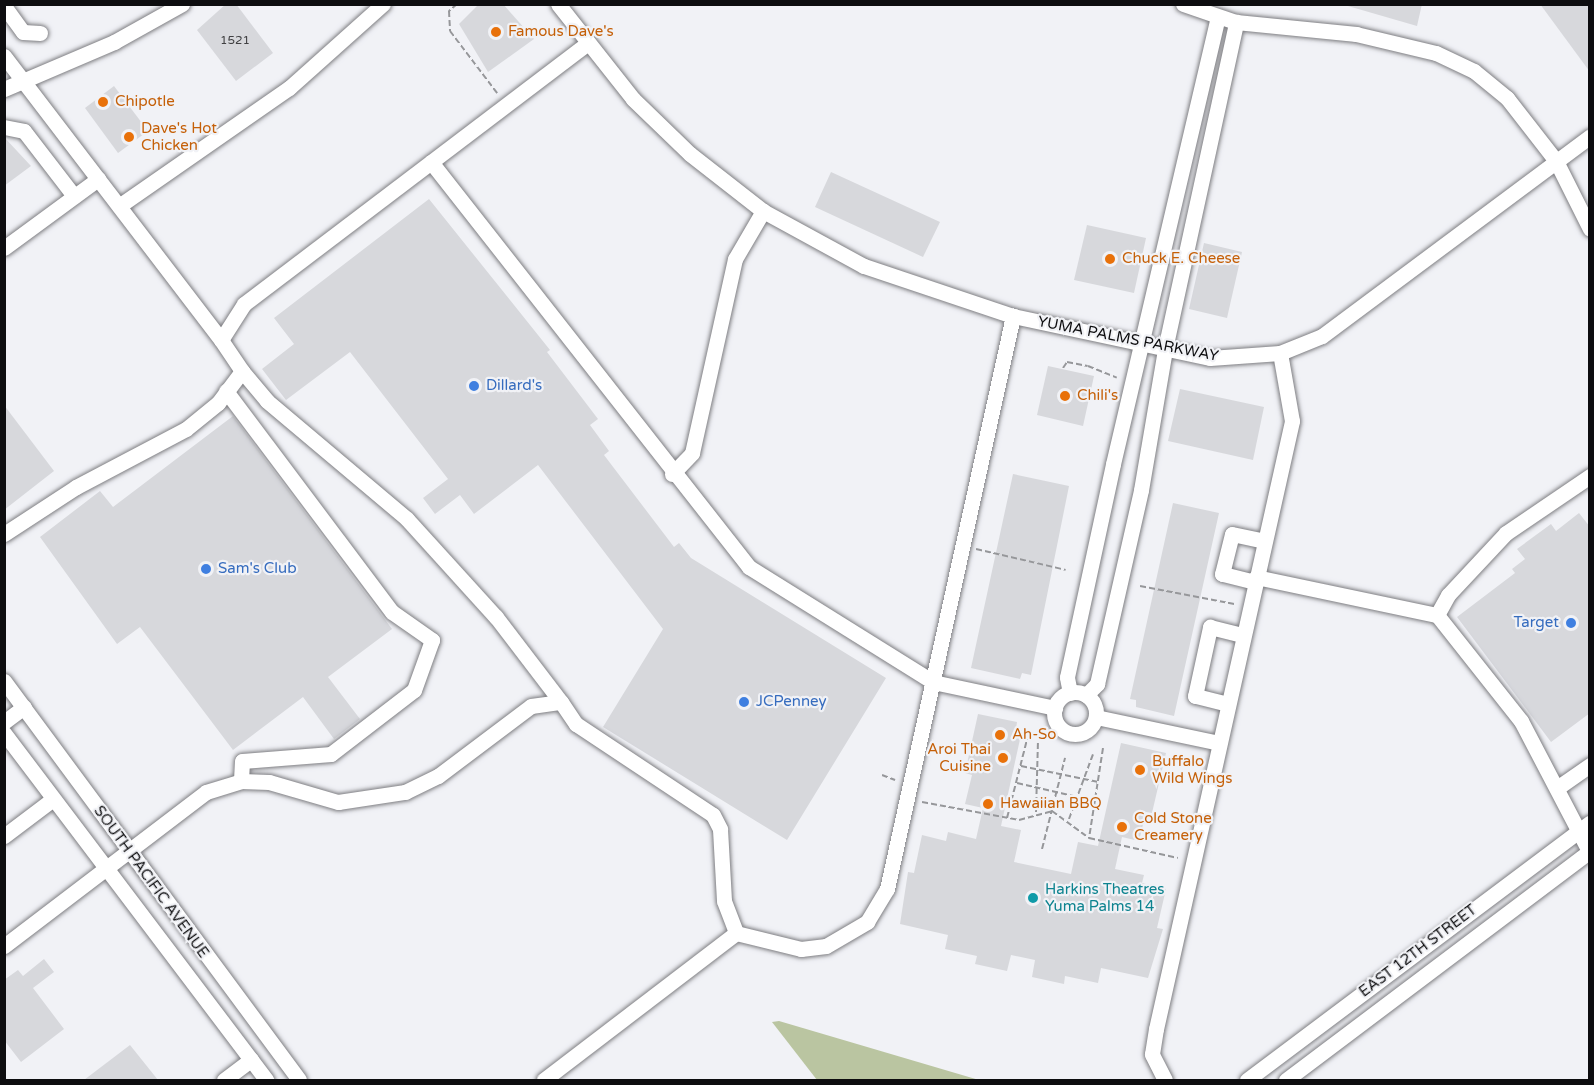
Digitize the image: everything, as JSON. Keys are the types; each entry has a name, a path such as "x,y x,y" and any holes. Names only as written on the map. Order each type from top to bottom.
{"street":[{"path":"4,89 183,4"},
{"path":"119,206 289,88 382,4"},
{"name":"YUMA PALMS PARKWAY","path":"558,4 633,99 682,146 763,211 864,266 1013,316 1165,349 1241,359 1280,353 1344,322 1590,136"},
{"path":"1183,4 1218,18 1236,22 1356,34 1436,53 1474,71 1507,98 1556,161 1590,229"},
{"path":"4,6 23,32 40,33"},
{"path":"1070,693 1067,677 1218,18"},
{"path":"1086,695 1097,684 1141,490 1165,349 1236,22"},
{"path":"221,340 244,304 588,43"},
{"path":"4,56 267,401 407,519 496,617 576,724 713,815 720,829 724,901 736,933"},
{"path":"4,127 24,131 74,196"},
{"path":"431,162 672,474 749,567 933,682 1055,708"},
{"path":"4,248 98,179"},
{"path":"672,474 692,453 735,259 763,211"},
{"path":"736,933 801,949 826,946 867,922 886,889 1013,316"},
{"path":"1165,1080 1152,1054 1292,421 1280,353"},
{"path":"4,534 76,487 186,429 226,392 242,371"},
{"path":"226,392 392,612 432,640 414,690 331,754 242,761 241,781"},
{"path":"1437,615 1448,595 1506,533 1590,476"},
{"path":"1264,542 1232,534 1222,573 1437,615 1521,722 1557,788 1576,832 1589,851"},
{"path":"1228,704 1195,696 1210,627 1243,635"},
{"name":"SOUTH PACIFIC AVENUE","path":"4,681 299,1080"},
{"path":"1070,693 1086,695"},
{"path":"1070,693 1055,708 1056,721 1071,733 1084,732 1096,717"},
{"path":"1086,695 1096,717"},
{"path":"4,946 206,792 241,781 268,782 338,802 371,800 438,776 531,706 561,702"},
{"path":"4,722 24,707"},
{"path":"1096,717 1219,743"},
{"name":"SOUTH PACIFIC AVENUE","path":"4,733 266,1080"},
{"path":"1557,788 1590,765"},
{"path":"4,836 53,799"},
{"name":"EAST 12TH STREET","path":"1247,1080 1590,822"},
{"name":"EAST 12TH STREET","path":"1286,1080 1589,851"},
{"path":"544,1080 736,933"},
{"path":"224,1080 251,1060"}],"path":[{"path":"457,4 449,11 450,31 499,95"},
{"path":"1064,368 1067,362 1117,378"},
{"path":"971,548 1066,570"},
{"path":"1140,586 1234,604"},
{"path":"1007,818 1029,732"},
{"path":"1036,812 1038,741"},
{"path":"1089,838 1103,748"},
{"path":"1069,819 1093,754"},
{"path":"1042,849 1065,758"},
{"path":"1021,766 1098,782"},
{"path":"882,775 898,781"},
{"path":"1017,783 1095,801"},
{"path":"914,800 1019,820 1036,812 1052,811 1069,819 1089,838 1179,858"}],"green space":[{"path":"779,1021 979,1080 817,1080 772,1022"}],"building":[{"path":"226,4 236,4 273,53 236,81 197,30"},
{"name":"Famous Dave's","path":"479,4 503,4 534,39 488,72 459,24"},
{"path":"1341,4 1422,4 1417,26"},
{"path":"1540,4 1590,4 1590,72"},
{"path":"114,86 148,131 118,153 85,108"},
{"path":"4,137 31,166 4,186"},
{"path":"831,172 940,222 923,257 815,207"},
{"path":"429,199 550,350 547,352 598,419 590,425 609,451 604,455 674,547 679,543 691,558 886,678 787,840 603,727 663,629 538,465 474,514 460,495 435,514 423,498 448,479 350,352 286,400 262,369 294,344 274,318"},
{"name":"Chuck E. Cheese","path":"1087,225 1146,238 1134,293 1074,280"},
{"path":"1204,243 1242,252 1227,318 1189,309"},
{"name":"Chili's","path":"1048,366 1094,376 1083,426 1037,415"},
{"path":"1180,389 1264,407 1253,460 1168,441"},
{"path":"4,405 54,471 4,510"},
{"name":"Sam's Club","path":"233,416 392,629 328,677 360,719 334,739 303,697 233,750 140,627 117,644 40,537 100,491 113,507"},
{"path":"1013,474 1069,486 1031,675 1022,673 1020,679 971,668"},
{"path":"1173,503 1219,513 1174,716 1136,707 1136,700 1130,699"},
{"path":"1579,513 1590,527 1590,713 1551,742 1457,617 1515,573 1512,569 1525,559 1517,549 1551,524 1556,531"},
{"name":"Harkins Theatres Yuma Palms 14","path":"978,714 1017,722 1016,729 1022,730 1001,826 1021,830 1014,862 1071,874 1078,842 1098,846 1121,743 1166,753 1152,813 1146,812 1139,841 1122,837 1115,869 1144,875 1142,883 1166,889 1157,928 1163,929 1148,978 1101,968 1098,983 1065,976 1064,984 1032,977 1035,960 1011,955 1007,971 975,964 977,956 945,949 948,935 900,924 908,872 914,873 922,835 946,841 948,832 976,839 983,808 965,804 972,775 965,773"},
{"path":"44,959 54,972 33,988 64,1029 21,1062 4,1040 4,980 18,970 23,976"},
{"path":"130,1045 158,1080 84,1080"}],"place":[{"name":"Famous Dave's","path":"496,32"},
{"name":"Chipotle","path":"103,102"},
{"name":"Dave's Hot Chicken","path":"129,137"},
{"name":"Chuck E. Cheese","path":"1110,259"},
{"name":"Dillard's","path":"474,386"},
{"name":"Chili's","path":"1065,396"},
{"name":"Sam's Club","path":"206,569"},
{"name":"Target","path":"1571,623"},
{"name":"JCPenney","path":"744,702"},
{"name":"Ah-So","path":"1000,735"},
{"name":"Aroi Thai Cuisine","path":"1003,758"},
{"name":"Buffalo Wild Wings","path":"1140,770"},
{"name":"Hawaiian BBQ","path":"988,804"},
{"name":"Cold Stone Creamery","path":"1122,827"},
{"name":"Harkins Theatres Yuma Palms 14","path":"1033,898"}]}
